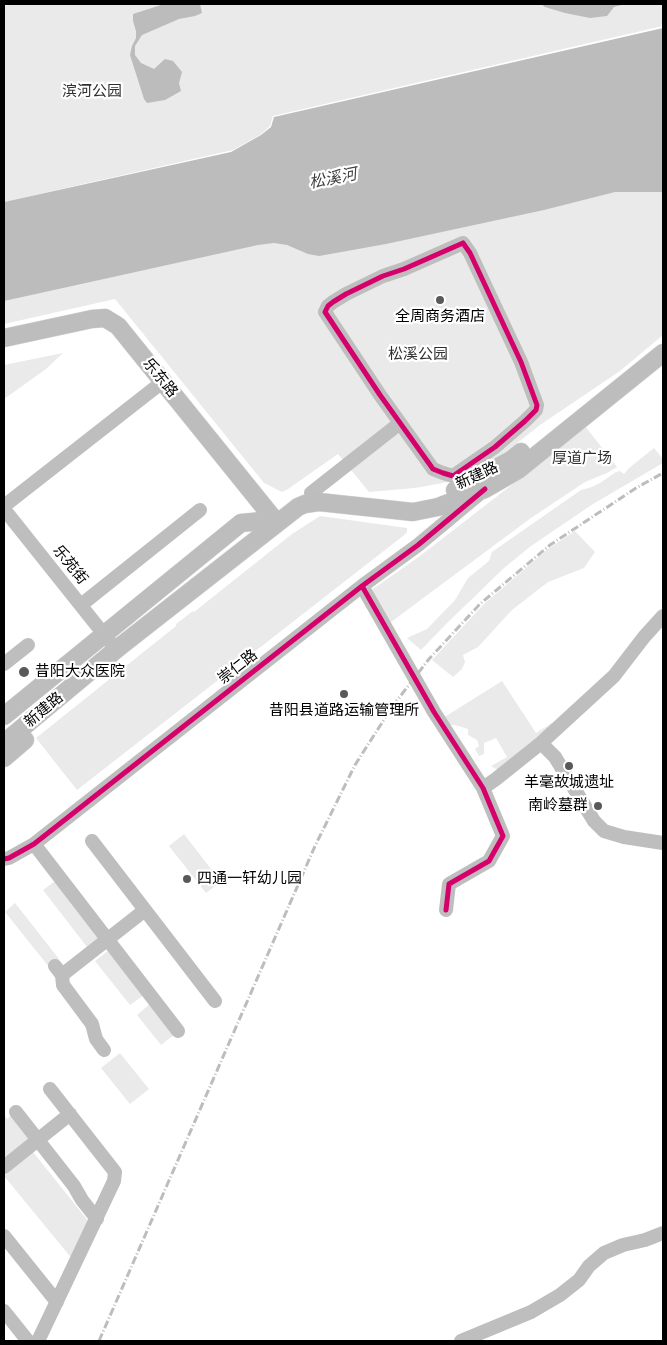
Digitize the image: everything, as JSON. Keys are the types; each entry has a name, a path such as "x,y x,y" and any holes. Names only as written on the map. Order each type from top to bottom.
{"main road":[{"name":"乐东路","path":"4,338 92,319 105,318 118,326 270,522"},
{"name":"乐东路","path":"4,347 92,328 104,328 110,331 270,522"},
{"name":"新建路","path":"4,743 270,522 290,499 311,493 414,502 459,488 511,460 663,340"},
{"name":"新建路","path":"4,730 107,638 270,522 305,504 319,502 414,512 438,507 484,489 518,470 663,353"},
{"path":"4,758 174,617 261,549 270,522"},
{"path":"4,716 107,638"}],"street":[{"path":"463,243 470,253 517,354 538,406 525,422 495,447 453,476 432,468 400,423 325,312 328,306 346,294 463,243"},
{"path":"4,507 156,387"},
{"path":"311,493 400,423"},
{"name":"崇仁路","path":"4,859 34,844 362,586 418,545 484,489"},
{"name":"乐苑街","path":"4,507 107,638"},
{"path":"81,604 200,510"},
{"path":"362,586 434,712 483,788 503,836 489,860 449,884 446,910"},
{"path":"483,788 541,742 614,676 663,616"},
{"path":"4,664 28,644"},
{"path":"541,742 555,757 594,821 604,831 624,837 663,843"},
{"path":"92,841 215,1001"},
{"path":"34,844 178,1031"},
{"path":"104,1050 96,1039 92,1024 62,985 58,971 108,939 145,910"},
{"path":"38,1341 114,1181 115,1172 50,1089"},
{"path":"16,1112 97,1218"},
{"path":"4,1167 70,1114"},
{"path":"461,1341 531,1312 560,1295 579,1280 589,1266 604,1253 663,1233"},
{"path":"4,1236 58,1302"},
{"path":"4,1311 28,1341"}],"green space":[{"name":"滨河公园","path":"12,4 663,4 663,26 273,116 270,126 260,135 233,150 4,202 4,6"},
{"name":"松溪公园","path":"663,183 663,335 620,371 540,425 502,455 454,481 415,488 369,492 338,454 282,492 264,483 115,299 4,324 4,290 253,232 382,234"},
{"path":"63,353 46,369 4,399 4,365"},
{"name":"厚道广场","path":"585,426 617,467 585,482 531,518 391,622 373,596 373,589 420,556"},
{"path":"654,448 663,459 663,463 593,504 531,546 504,568 421,650 407,638 427,629 455,600 468,578 489,561 492,552 581,490 600,483 616,472 620,471 624,474"},
{"path":"320,516 407,528 407,532 77,790 36,738 176,626 176,624 194,612 292,534"},
{"path":"575,531 595,552 584,568 548,582 512,610 478,647 463,655 465,662 462,669 453,677 432,660 484,604 548,549"},
{"path":"502,681 536,733 552,723 551,728 499,771 491,766 507,757 496,738 484,743 484,754 479,756 475,749 479,746 477,740 468,735 468,729 449,725 443,718"},
{"path":"184,834 221,882 206,893 169,846"},
{"path":"55,881 99,938 87,947 43,890"},
{"path":"15,903 59,959 49,967 5,912"},
{"path":"109,950 144,995 130,1005 95,961"},
{"path":"151,1003 175,1034 161,1045 137,1015"},
{"path":"120,1053 149,1089 130,1104 101,1068"},
{"path":"4,1115 7,1119 11,1115 30,1138 4,1159"},
{"path":"33,1152 89,1222 73,1260 4,1176"}],"water":[{"path":"164,4 200,4 202,13 179,19 142,35 135,46 135,55 141,63 154,69 165,59 173,61 182,72 179,83 181,91 165,100 147,103 130,55 136,38 133,14"},
{"path":"541,4 625,4 614,7 607,16 590,18 565,13"},
{"name":"松溪河","path":"663,28 663,192 615,192 544,210 386,244 319,256 308,254 287,245 274,243 258,245 4,301 4,202 231,152 271,127 274,117"}],"railway":[{"path":"99,1341 315,846 355,765 392,707 429,659 480,604 550,545 636,488 663,473"}],"cycle path":[{"path":"463,243 470,253 521,362 537,405 536,410 495,447 453,476 433,469 380,395 325,312 328,306 346,294 383,276 404,269 463,243"},
{"path":"4,859 34,844 362,586 418,545 485,489"},
{"path":"362,586 434,712 483,788 503,836 489,861 449,884 446,910"}],"place":[{"name":"全周商务酒店","path":"440,300"},
{"name":"昔阳大众医院","path":"24,672"},
{"name":"昔阳县道路运输管理所","path":"344,694"},
{"name":"羊毫故城遗址","path":"569,766"},
{"name":"南岭墓群","path":"598,806"},
{"name":"四通一轩幼儿园","path":"187,879"}]}
